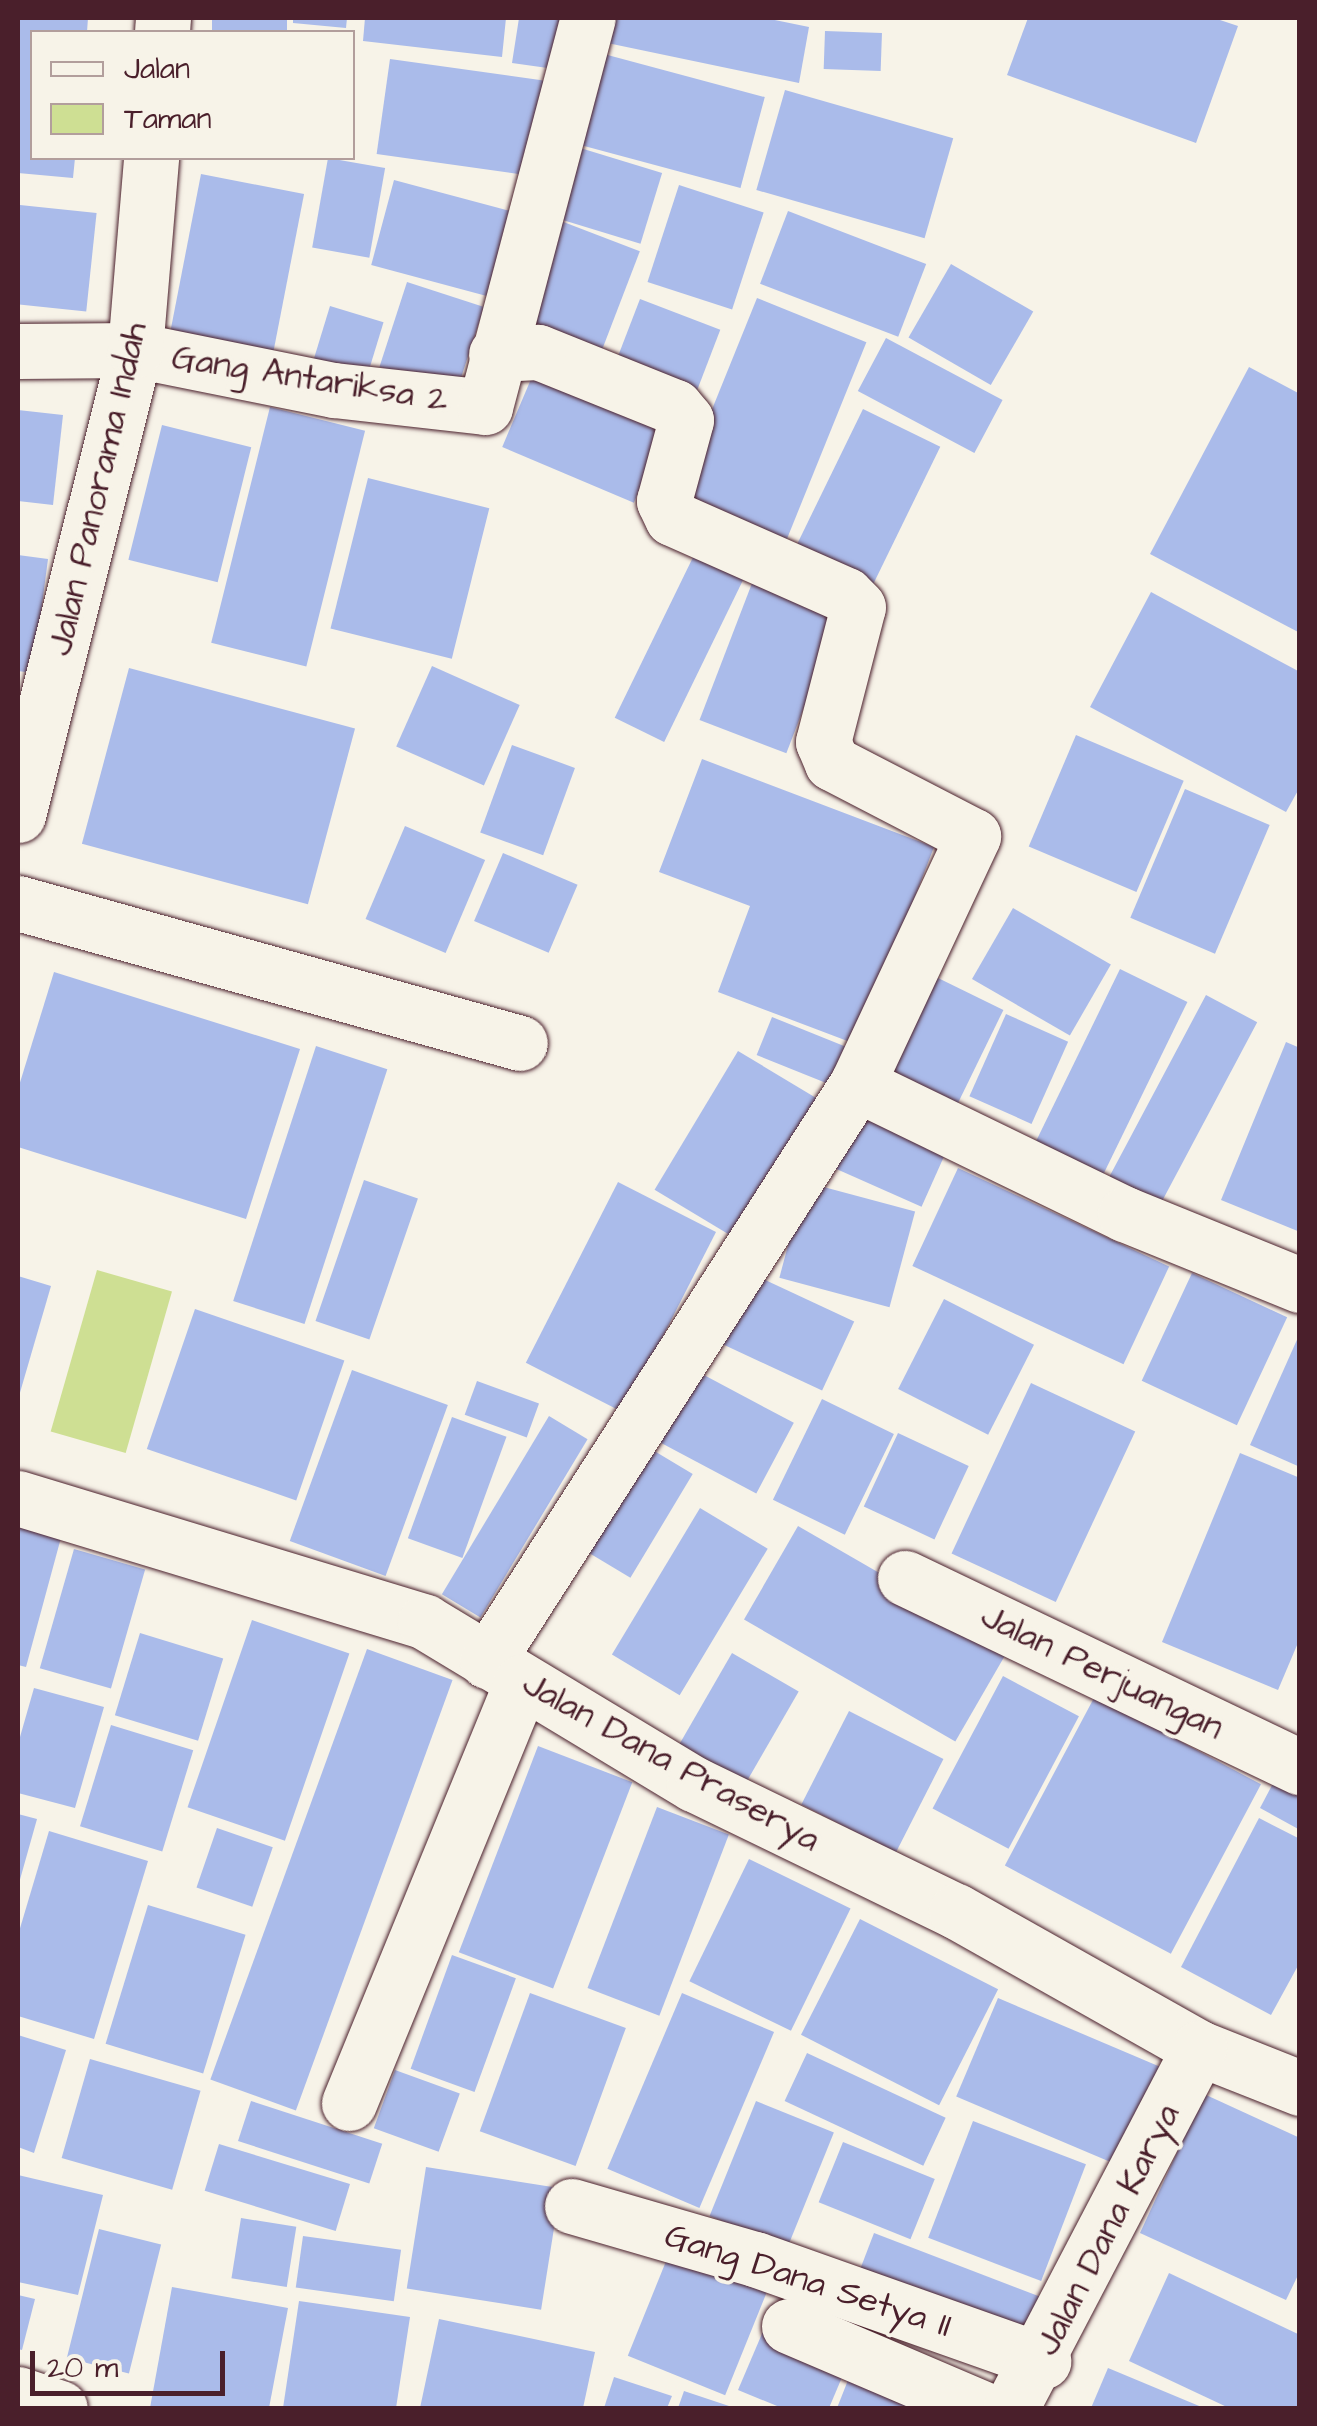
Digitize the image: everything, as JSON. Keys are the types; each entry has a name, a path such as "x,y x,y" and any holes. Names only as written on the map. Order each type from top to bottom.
{"street":[{"path":"496,354 588,18"},
{"name":"Jalan Panorama Indah","path":"18,815 135,350 151,160"},
{"name":"Gang Antariksa 2","path":"18,351 135,350 334,390 485,407 496,354 538,352 675,408 686,420 664,501 672,518 846,595 858,608 822,742 832,763 973,836 858,1084"},
{"path":"18,903 520,1043"},
{"path":"349,2102 505,1671 858,1084 1125,1214 1300,1285"},
{"name":"Jalan Dana Praserya","path":"18,1498 425,1622 694,1784 956,1911 1199,2048 1300,2088"},
{"name":"Jalan Perjuangan","path":"905,1578 1300,1766"},
{"name":"Jalan Dana Karya","path":"1011,2408 1042,2361 1199,2048"},
{"name":"Gang Dana Setya II","path":"572,2206 755,2259 1042,2361"},
{"path":"789,2326 980,2408"},
{"path":"18,2394 60,2408"}],"green space":[{"path":"97,1270 172,1291 126,1453 51,1431"}],"building":[{"path":"18,18 88,18 87,30 30,30 30,160 75,160 73,178 18,173"},
{"path":"212,18 287,18 287,30 212,30"},
{"path":"293,18 347,18 346,28 293,23"},
{"path":"365,18 506,18 502,57 363,41"},
{"path":"519,18 578,18 569,71 512,63"},
{"path":"598,18 765,18 809,27 799,83 593,40"},
{"path":"1028,18 1214,18 1238,26 1196,143 1007,75"},
{"path":"825,31 882,33 881,71 824,69"},
{"path":"589,50 765,97 740,188 565,141"},
{"path":"390,59 552,82 539,177 377,154"},
{"path":"785,90 953,138 925,238 756,190"},
{"path":"577,147 662,173 640,244 555,218"},
{"path":"328,160 385,168 369,258 312,248"},
{"path":"201,174 304,194 270,367 167,347"},
{"path":"394,180 522,214 499,299 371,265"},
{"path":"679,185 764,213 732,310 647,282"},
{"path":"20,205 97,213 86,312 18,304"},
{"path":"788,211 926,264 898,337 760,284"},
{"path":"553,218 640,251 599,359 512,325"},
{"path":"951,264 1033,311 991,385 908,338"},
{"path":"407,282 484,307 457,392 379,367"},
{"path":"757,298 866,342 785,543 676,499"},
{"path":"640,299 720,330 694,399 613,368"},
{"path":"330,306 384,322 365,385 311,368"},
{"path":"886,338 1003,400 974,453 858,391"},
{"path":"537,365 669,421 634,503 502,447"},
{"path":"1249,367 1300,394 1300,633 1150,554"},
{"path":"270,407 365,431 306,666 211,643"},
{"path":"863,409 940,447 873,585 795,547"},
{"path":"18,410 63,415 53,505 18,501"},
{"path":"162,425 251,447 218,582 128,560"},
{"path":"368,478 489,508 452,659 331,628"},
{"path":"698,547 747,571 664,742 615,718"},
{"path":"18,555 48,559 33,673 18,671"},
{"path":"759,565 846,598 786,753 700,720"},
{"path":"1151,592 1300,672 1300,787 1286,812 1090,707"},
{"path":"432,666 520,705 484,785 396,746"},
{"path":"129,668 355,729 308,904 82,844"},
{"path":"1076,735 1184,781 1136,892 1029,846"},
{"path":"512,745 575,768 543,855 480,832"},
{"path":"702,759 934,847 858,1045 718,992 750,906 659,872"},
{"path":"1185,789 1270,825 1215,954 1130,918"},
{"path":"405,826 485,860 446,953 366,919"},
{"path":"503,853 578,885 549,953 474,921"},
{"path":"1013,908 1111,964 1070,1036 972,979"},
{"path":"1120,969 1187,1002 1100,1182 1032,1149"},
{"path":"54,972 300,1049 246,1219 18,1147 18,1089"},
{"path":"936,977 1003,1010 951,1118 883,1085"},
{"path":"1206,995 1257,1022 1158,1209 1107,1181"},
{"path":"1006,1014 1068,1042 1032,1124 969,1096"},
{"path":"772,1017 847,1047 832,1085 757,1055"},
{"path":"1286,1042 1300,1048 1300,1232 1221,1200"},
{"path":"316,1046 387,1069 305,1324 233,1301"},
{"path":"738,1051 822,1101 739,1240 655,1190"},
{"path":"862,1107 949,1146 922,1207 835,1168"},
{"path":"958,1168 1169,1266 1124,1364 912,1266"},
{"path":"364,1180 418,1199 369,1339 315,1321"},
{"path":"618,1182 716,1232 624,1413 526,1363"},
{"path":"805,1182 915,1212 889,1307 779,1278"},
{"path":"750,1273 854,1322 822,1390 718,1342"},
{"path":"1192,1273 1287,1317 1237,1425 1142,1381"},
{"path":"18,1276 51,1286 19,1396 18,1396"},
{"path":"944,1299 1034,1345 988,1435 898,1389"},
{"path":"195,1309 344,1360 296,1500 147,1449"},
{"path":"1300,1333 1300,1467 1250,1445"},
{"path":"687,1366 794,1423 756,1493 649,1437"},
{"path":"352,1370 448,1405 386,1576 290,1541"},
{"path":"477,1381 539,1404 527,1437 465,1415"},
{"path":"1031,1383 1135,1432 1056,1602 952,1553"},
{"path":"822,1399 894,1434 845,1535 773,1500"},
{"path":"549,1416 588,1439 480,1617 442,1594"},
{"path":"452,1417 507,1437 462,1558 408,1538"},
{"path":"898,1433 969,1466 934,1539 864,1506"},
{"path":"631,1437 693,1474 630,1578 569,1541"},
{"path":"1240,1453 1300,1478 1300,1638 1278,1690 1162,1642"},
{"path":"700,1508 768,1549 680,1695 612,1655"},
{"path":"18,1522 62,1534 26,1667 18,1665"},
{"path":"798,1526 1009,1648 955,1742 744,1620"},
{"path":"74,1549 145,1569 111,1689 40,1668"},
{"path":"252,1620 349,1654 285,1841 188,1807"},
{"path":"140,1633 223,1658 198,1741 115,1715"},
{"path":"367,1649 453,1680 296,2111 210,2079"},
{"path":"732,1653 799,1692 745,1784 678,1746"},
{"path":"1003,1676 1079,1716 1009,1849 933,1808"},
{"path":"34,1688 104,1707 75,1808 18,1793 18,1744"},
{"path":"1095,1696 1261,1784 1171,1954 1005,1866"},
{"path":"849,1711 943,1759 896,1853 801,1805"},
{"path":"111,1725 193,1750 162,1852 80,1826"},
{"path":"538,1746 632,1782 553,1989 459,1952"},
{"path":"1281,1768 1300,1777 1300,1830 1260,1808"},
{"path":"657,1807 729,1835 659,2016 587,1988"},
{"path":"18,1814 37,1819 19,1883 18,1883"},
{"path":"1259,1818 1300,1839 1300,1962 1271,2015 1181,1967"},
{"path":"217,1828 273,1847 252,1907 196,1888"},
{"path":"49,1831 148,1861 94,2039 18,2016 18,1935"},
{"path":"749,1859 851,1909 791,2031 689,1981"},
{"path":"148,1905 246,1935 203,2073 106,2044"},
{"path":"860,1919 998,1989 939,2105 801,2035"},
{"path":"452,1955 516,1978 475,2092 411,2069"},
{"path":"530,1993 626,2028 576,2166 480,2131"},
{"path":"682,1993 774,2032 699,2208 607,2169"},
{"path":"998,1998 1166,2070 1125,2168 956,2096"},
{"path":"18,2035 66,2050 34,2153 18,2147"},
{"path":"807,2053 946,2118 923,2166 785,2101"},
{"path":"90,2059 201,2091 172,2190 62,2158"},
{"path":"395,2070 460,2094 439,2152 374,2128"},
{"path":"1204,2094 1300,2138 1300,2271 1286,2300 1140,2233"},
{"path":"251,2101 382,2144 369,2184 238,2141"},
{"path":"756,2101 834,2132 787,2247 710,2216"},
{"path":"973,2121 1086,2164 1041,2281 928,2238"},
{"path":"843,2142 935,2179 910,2239 819,2202"},
{"path":"219,2144 350,2184 336,2231 205,2191"},
{"path":"426,2167 560,2188 541,2310 407,2288"},
{"path":"18,2175 103,2195 78,2295 18,2282"},
{"path":"241,2218 296,2227 287,2287 231,2278"},
{"path":"99,2229 161,2244 129,2374 67,2358"},
{"path":"874,2233 1045,2299 1028,2342 857,2277"},
{"path":"303,2236 401,2250 394,2301 296,2287"},
{"path":"675,2239 772,2278 725,2395 628,2356"},
{"path":"1169,2273 1300,2335 1300,2408 1229,2408 1129,2361"},
{"path":"172,2287 288,2308 269,2408 150,2408"},
{"path":"18,2295 35,2299 22,2350 18,2349"},
{"path":"299,2301 410,2317 396,2408 283,2408"},
{"path":"439,2319 595,2352 583,2408 420,2408"},
{"path":"767,2322 851,2356 829,2408 782,2408 738,2390"},
{"path":"854,2365 924,2408 837,2408"},
{"path":"1108,2368 1204,2408 1091,2408"},
{"path":"614,2377 672,2396 667,2408 604,2408"},
{"path":"684,2391 735,2408 678,2408"}]}
